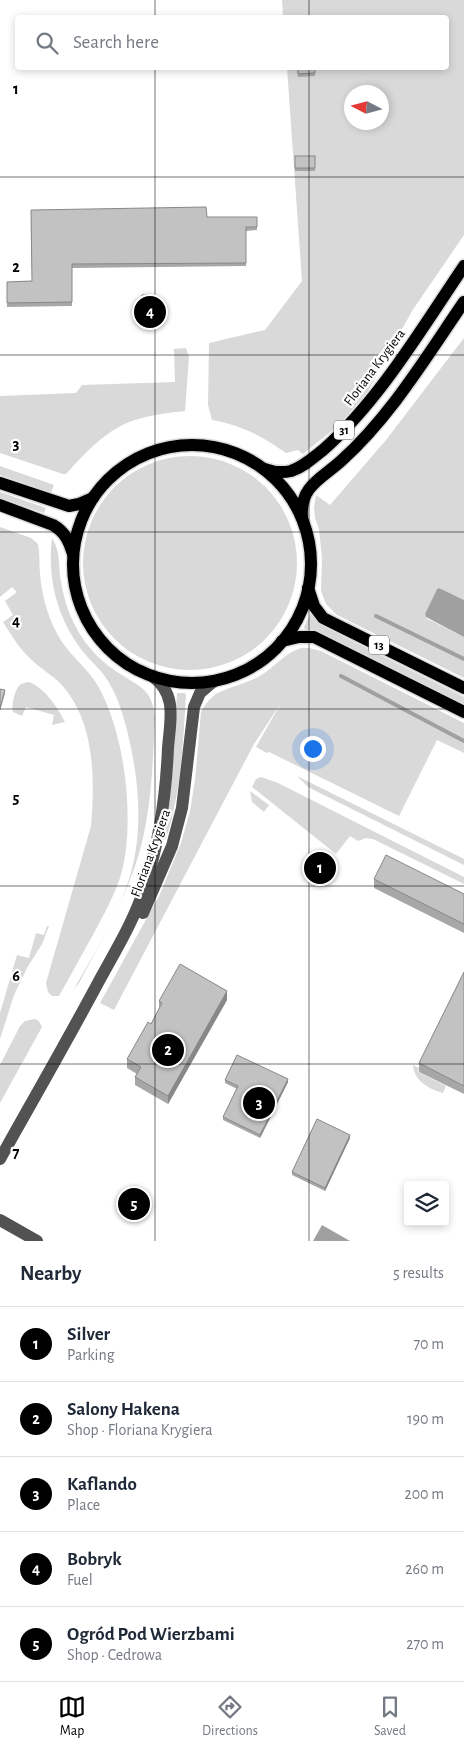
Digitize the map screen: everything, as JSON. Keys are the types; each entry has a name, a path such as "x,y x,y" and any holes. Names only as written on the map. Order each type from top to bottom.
{"main road":[{"name":"Floriana Krygiera","path":"263,468 277,472 290,471 304,464 332,443 378,390 464,266"},
{"name":"31","path":"302,520 304,499 310,487 349,453 380,421 464,302"},
{"name":"13","path":"0,506 60,529 68,539 73,554 73,574 76,593 92,630 105,645 136,669 152,676 184,682 214,681 251,667 282,641 298,616 308,588 311,558 308,539 294,502 282,486 263,468 242,456 224,449 199,445 174,446 155,450 128,463 112,475 93,498"},
{"path":"0,483 69,506 93,498"},
{"path":"73,554 79,524 93,498"},
{"name":"13","path":"308,588 314,606 323,618 464,688"},
{"name":"13","path":"282,641 299,637 314,638 464,712"}],"street":[{"name":"Floriana Krygiera","path":"0,1159 120,942 145,888 162,823 167,774 170,702 164,687 152,676"},
{"name":"Floriana Krygiera","path":"90,998 117,961 152,893 172,846 185,793 194,707 200,693 214,681"},
{"path":"0,1220 37,1241"}],"shaded area":[{"path":"282,0 464,0 464,235 412,311 368,391 339,425 303,454 298,450 286,453 251,432 212,420 208,405 209,343 265,330 302,281 287,70 449,70 449,15 283,15"},
{"path":"464,338 464,600 439,588 425,614 427,619 464,637 464,678 337,615 326,604 321,591 322,558 319,529 314,508 316,495 330,505 386,440"},
{"path":"186,348 189,357 185,411 145,417 122,425 96,443 66,474 0,453 0,396 76,393 82,385 175,382 174,349"},
{"path":"190,456 211,458 231,464 249,474 266,487 279,504 289,522 295,542 297,563 295,584 289,604 279,622 266,639 249,652 231,662 211,668 190,670 169,668 149,662 131,652 114,639 101,622 91,604 85,584 83,563 85,542 91,522 101,504 114,487 131,474 149,464 169,458"},
{"path":"0,466 54,485 51,493 0,475"},
{"path":"0,492 46,508 44,513 0,498"},
{"path":"0,527 31,538 38,544 41,583 44,601 50,618 62,642 94,680 107,705 121,751 125,777 128,827 122,871 106,911 59,996 52,996 48,992 46,983 91,826 93,789 90,750 80,714 72,698 54,677 36,664 24,652 3,622 13,615 5,601 17,592 12,587 0,597"},
{"path":"52,538 58,554 65,600 79,633 100,659 149,695 154,708 153,762 146,823 138,857 115,914 131,874 135,857 138,805 135,770 126,725 113,689 73,637 60,610 51,567"},
{"path":"439,588 464,600 464,637 426,617 425,614"},
{"path":"310,614 321,624 346,638 464,697 464,704 321,633 305,630 304,627"},
{"path":"302,648 321,651 464,723 464,753 437,740 399,816 256,747 281,703 254,744 114,1010 100,1003 160,894 181,843 190,811 195,780 201,712 207,702 216,694 260,676 285,656"},
{"path":"29,682 45,693 65,722 52,725 54,715 26,707 22,716 13,712 13,701 17,689 21,684"},
{"path":"177,693 185,693 186,695 182,750 175,804 166,839 164,840 171,790"},
{"path":"297,776 464,859 464,865 308,787"},
{"path":"261,777 278,783 464,877 464,884 373,839 366,838 358,841 350,836 336,854 252,787 256,779"},
{"path":"250,791 269,805 264,812 252,802"},
{"path":"47,926 49,926 42,944 27,968 14,995 0,1039 0,1013 17,955 29,958 36,933 44,935"},
{"path":"108,929 79,983 74,989 95,953"},
{"path":"35,1019 39,1021 42,1027 0,1103 0,1065 20,1026 25,1021"},
{"path":"413,1065 419,1068 418,1072 446,1086 443,1093 423,1084 416,1076"},
{"path":"322,1225 350,1241 313,1241"}],"building":[{"path":"298,70 315,70 315,73 298,74"},
{"path":"295,156 315,156 315,168 295,168"},
{"path":"206,207 207,217 257,217 257,227 246,227 246,263 72,264 72,302 7,303 7,282 32,281 31,210"},
{"path":"142,295 152,295 152,305 155,305 156,320 142,320"},
{"path":"0,689 5,690 0,708"},
{"path":"386,855 464,894 464,924 374,879"},
{"path":"180,964 227,991 168,1096 135,1077 141,1067 127,1059 148,1022 151,1024 162,1003 159,1001"},
{"path":"464,972 464,1086 419,1063"},
{"path":"237,1055 288,1079 260,1135 223,1117 238,1086 225,1080"},
{"path":"317,1119 350,1135 325,1188 292,1172"}],"waterway":[{"path":"376,616 464,659"},
{"path":"341,676 464,741"}],"place":[{"name":"Bobryk","path":"150,312"},
{"name":"Silver","path":"320,868"},
{"name":"Salony Hakena","path":"168,1050"},
{"name":"Kaflando","path":"259,1103"},
{"name":"Ogród Pod Wierzbami","path":"134,1204"}]}
